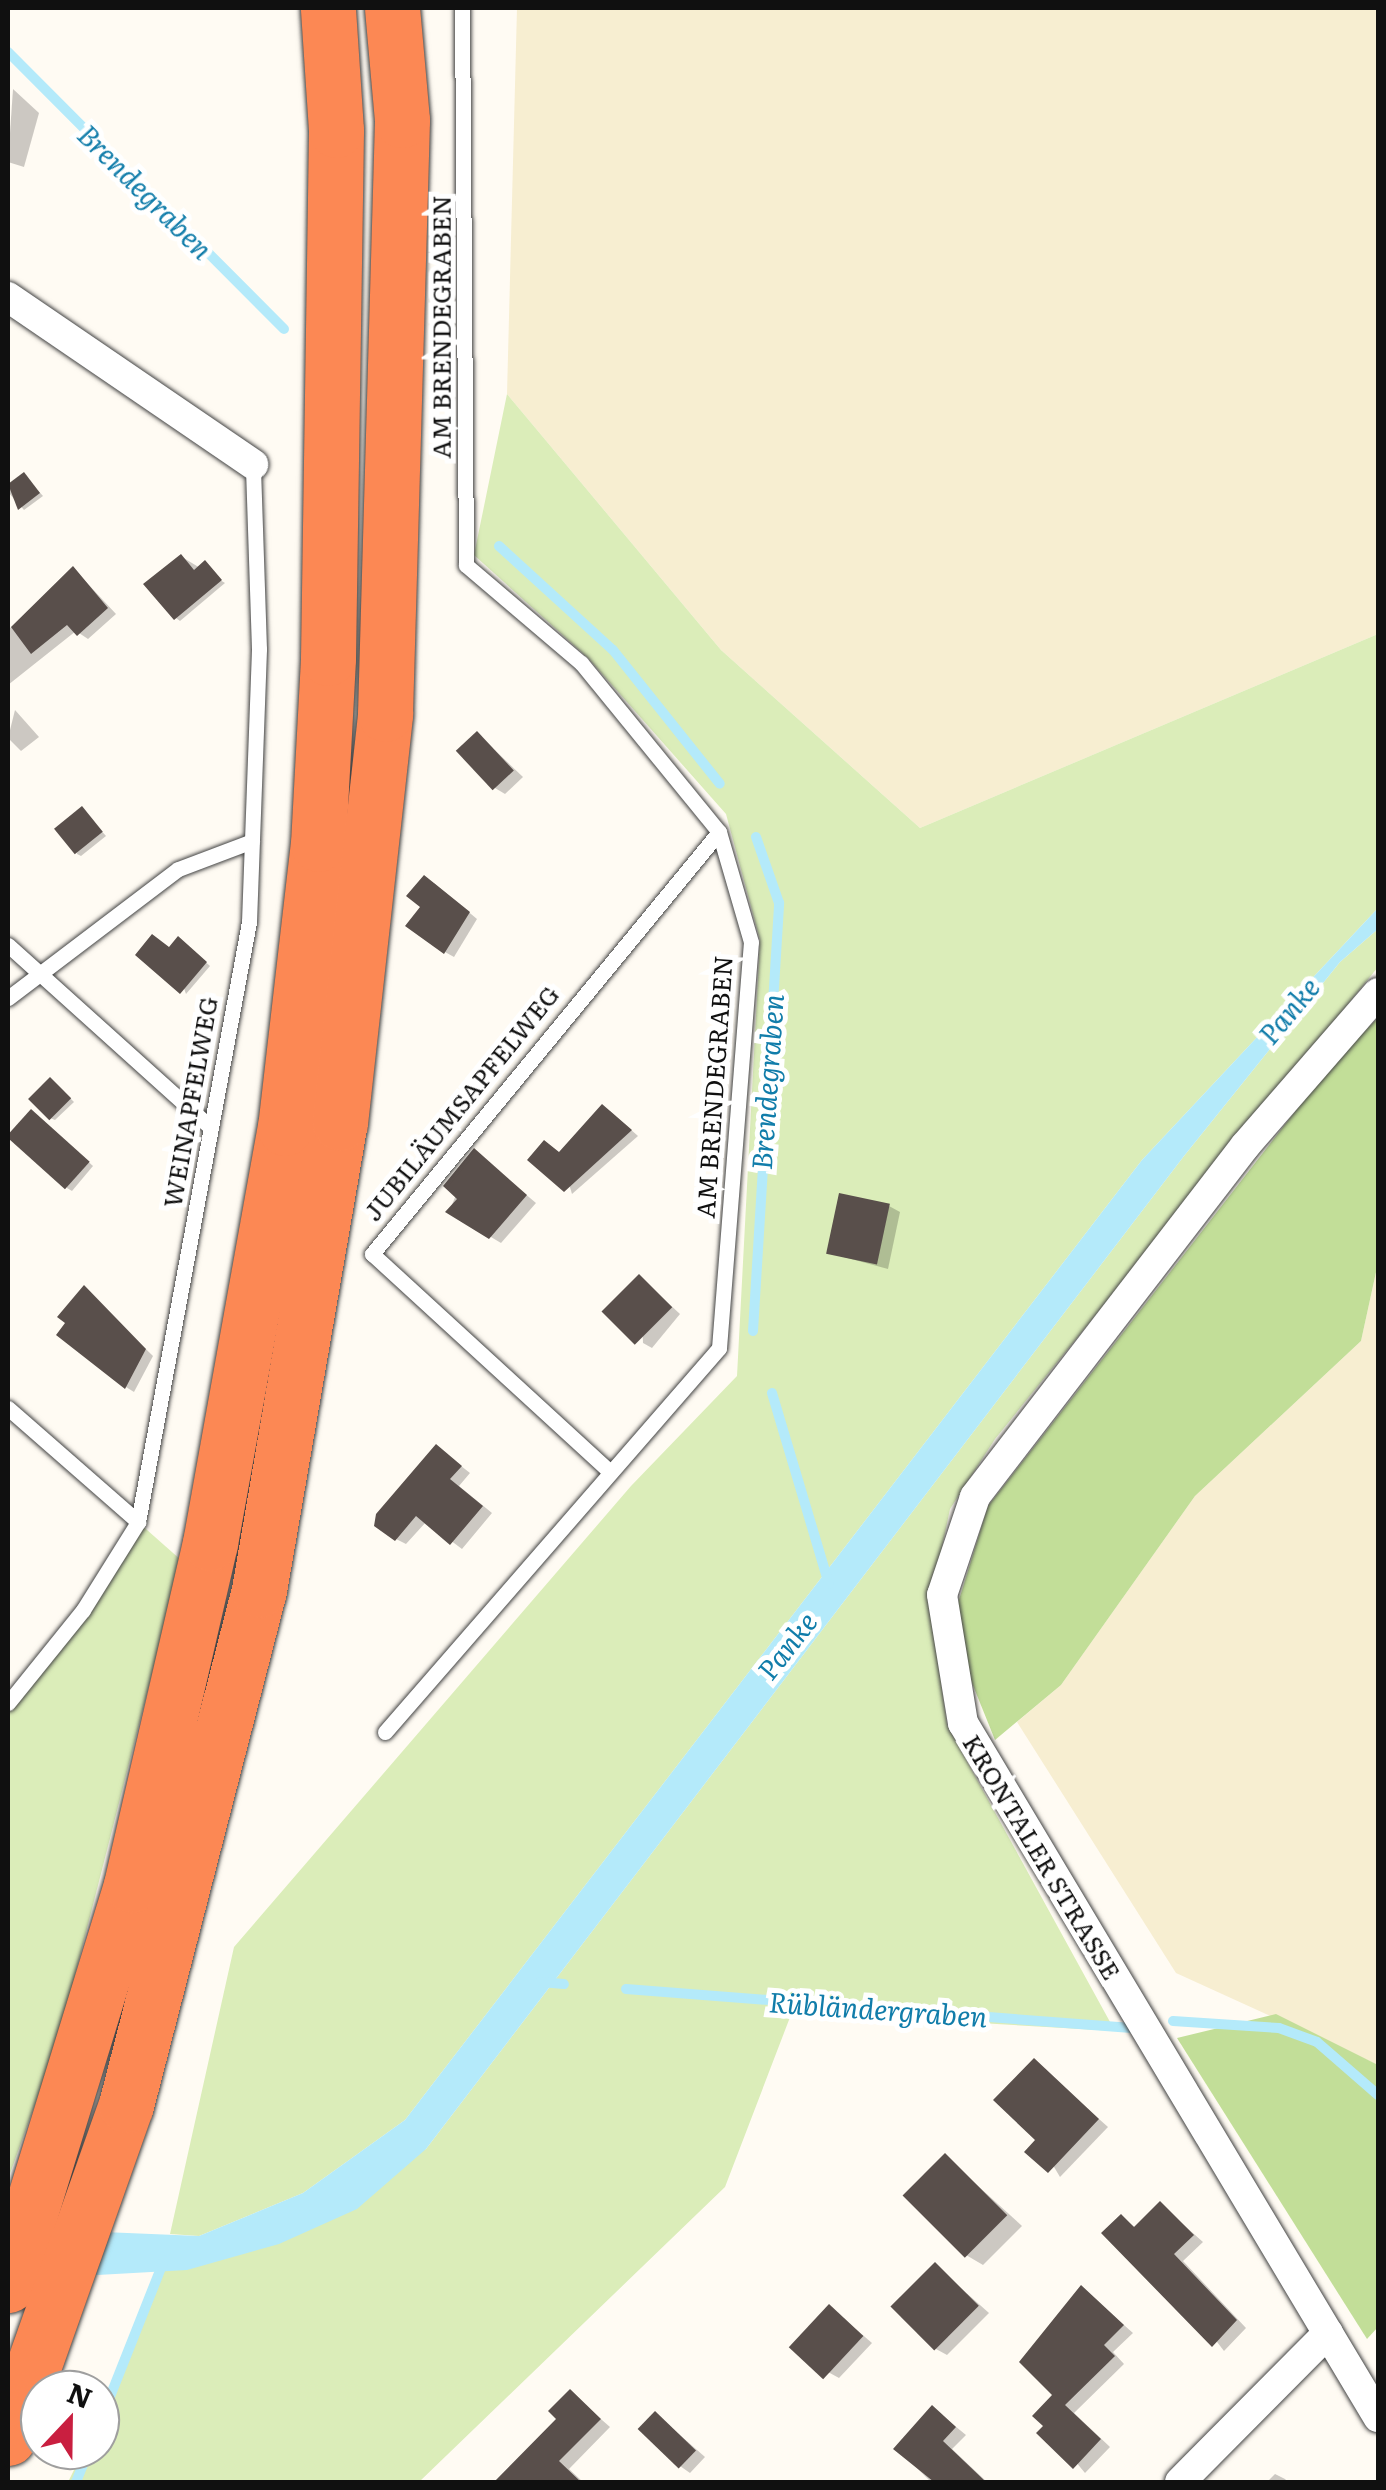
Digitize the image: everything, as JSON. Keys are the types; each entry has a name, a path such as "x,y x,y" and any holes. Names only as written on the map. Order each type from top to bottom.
{"highway":[{"path":"8,2282 29,2226 153,1790 210,1543 285,1128 318,844 328,658 336,130 328,8"},
{"path":"8,2438 126,2104 258,1590 340,1122 385,714 402,120 392,8"}],"street":[{"path":"8,297 253,464"},
{"name":"KRONTALER STRASSE","path":"1378,993 1244,1146 976,1497 942,1595 963,1723 1378,2417"},
{"path":"1180,2482 1328,2333"}],"lane":[{"name":"AM BRENDEGRABEN","path":"385,1732 608,1470 719,1348 751,942 719,832 581,663 466,565 462,8"},
{"name":"WEINAPFELWEG","path":"8,1702 138,1522 248,922 252,841 253,464"},
{"name":"JUBILÄUMSAPFELWEG","path":"608,1470 372,1254 719,832"},
{"path":"8,998 178,869 252,841"},
{"path":"8,944 33,977 211,1128"},
{"path":"8,1408 138,1522"}],"shaded area":[{"path":"517,8 1378,8 1378,634 920,828 721,650 507,394"},
{"path":"1378,1263 1378,2065 1176,1973 1017,1722 1061,1685 1195,1496 1361,1341"}],"green space":[{"path":"507,394 721,650 920,828 1378,634 1378,908 1142,1160 405,2120 303,2193 199,2236 170,2234 234,1947 631,1486 737,1376 760,940 726,814 588,658 474,555"},
{"path":"1378,929 1378,967 995,1439 950,1509 930,1605 947,1725 1115,2031 792,2012 725,2187 419,2482 68,2482 74,2470 120,2470 119,2370 160,2272 426,2149 1184,1156 1340,962"},
{"path":"1378,1018 1378,1263 1361,1341 1195,1496 1061,1685 995,1740 968,1673 958,1603 988,1506 1336,1059"},
{"path":"138,1522 181,1560 59,2038 8,2179 8,1703"},
{"path":"1276,2014 1378,2065 1378,2327 1367,2339 1177,2038"}],"water":[{"name":"Panke","path":"1378,908 1378,929 1340,962 1184,1156 426,2149 357,2209 279,2244 187,2270 8,2280 8,2228 199,2236 303,2193 405,2120 1142,1160"}],"building":[{"path":"24,472 40,493 18,510 8,484"},
{"path":"181,554 194,570 205,560 222,580 174,620 143,584"},
{"path":"73,566 108,608 77,636 67,625 31,654 11,627"},
{"path":"477,731 514,770 493,790 456,751"},
{"path":"82,806 103,832 75,854 54,829"},
{"path":"424,875 470,912 444,954 405,926 420,907 406,896"},
{"path":"152,934 169,947 178,936 207,962 180,994 135,955"},
{"path":"50,1077 71,1098 49,1120 28,1099"},
{"path":"602,1104 632,1130 564,1192 527,1160 544,1140 559,1152"},
{"path":"31,1109 90,1162 65,1189 8,1138"},
{"path":"474,1148 527,1195 489,1239 445,1212 457,1199 443,1186"},
{"path":"839,1193 890,1204 877,1264 826,1254"},
{"path":"639,1274 672,1307 635,1345 602,1311"},
{"path":"84,1285 146,1349 125,1389 56,1335 65,1323 57,1317"},
{"path":"436,1444 462,1466 450,1479 483,1506 450,1545 416,1516 395,1541 374,1526 376,1514"},
{"path":"1034,2058 1099,2119 1048,2173 1024,2152 1035,2140 993,2100"},
{"path":"945,2153 1007,2215 965,2258 903,2195"},
{"path":"1160,2201 1194,2235 1174,2254 1237,2320 1212,2347 1101,2233 1121,2214 1134,2227"},
{"path":"935,2262 979,2306 934,2350 890,2307"},
{"path":"1081,2285 1124,2325 1104,2345 1115,2356 1065,2405 1101,2439 1073,2469 1036,2433 1043,2426 1032,2416 1052,2395 1019,2362"},
{"path":"829,2304 863,2336 823,2379 789,2347"},
{"path":"570,2389 601,2419 559,2461 581,2482 494,2482 556,2419 548,2411"},
{"path":"932,2405 956,2427 943,2441 986,2482 934,2482 893,2449"},
{"path":"655,2411 696,2451 679,2469 638,2429"}],"waterway":[{"name":"Brendegraben","path":"8,52 284,329"},
{"name":"Brendegraben","path":"499,546 613,650 720,784"},
{"name":"Brendegraben","path":"753,1331 779,903 756,837"},
{"name":"Brendegraben","path":"772,1393 829,1584"},
{"name":"Rübländergraben","path":"540,1982 564,1984"},
{"name":"Rübländergraben","path":"626,1989 1131,2028"},
{"name":"Rübländergraben","path":"1173,2021 1279,2028 1317,2042 1378,2095"},
{"path":"120,2371 164,2260"},
{"path":"76,2482 81,2470"}]}
